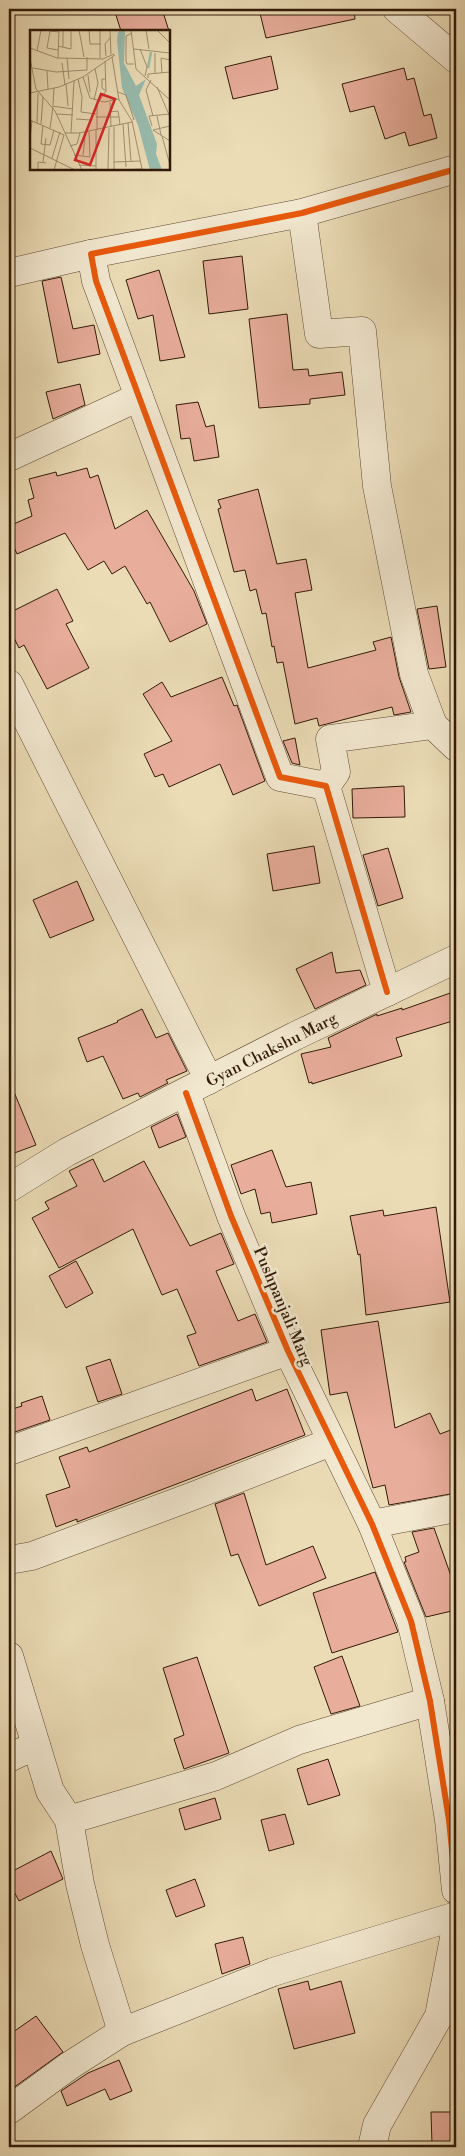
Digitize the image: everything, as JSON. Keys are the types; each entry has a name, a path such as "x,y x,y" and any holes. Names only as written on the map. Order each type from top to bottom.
{"street":[{"path":"397,9 456,59"},
{"path":"9,273 92,254 302,213 456,169"},
{"path":"302,213 319,334 362,331 377,486 414,674 433,725 456,746"},
{"path":"92,254 96,281 280,776 326,786"},
{"path":"9,457 139,397"},
{"path":"9,684 210,1080"},
{"path":"326,786 336,772 330,739 433,725"},
{"path":"326,786 387,992"},
{"name":"Gyan Chakshu Marg","path":"9,1188 67,1152 456,959"},
{"name":"Pushpanjali Marg","path":"186,1093 231,1216 288,1351 372,1524 411,1621 430,1701 449,1820 456,1890"},
{"path":"9,1451 288,1351"},
{"path":"9,1560 41,1552 194,1496 331,1442"},
{"path":"372,1524 456,1508"},
{"path":"9,1656 50,1791 69,1820 80,1884 95,1945 122,2032"},
{"path":"69,1820 216,1776 299,1740 430,1701"},
{"path":"9,1758 36,1745"},
{"path":"9,2110 69,2066 122,2032 274,1972 456,1916"},
{"path":"372,2147 376,2125 439,2016 456,1928"}],"building":[{"path":"114,9 162,9 169,30 121,30"},
{"path":"259,9 354,9 355,19 266,38"},
{"path":"271,56 278,89 233,99 225,67"},
{"path":"404,68 407,80 414,78 424,116 431,114 437,138 409,146 405,132 385,139 374,106 350,112 342,84"},
{"path":"242,256 248,309 209,314 203,261"},
{"path":"159,270 185,357 160,361 153,315 138,319 126,280"},
{"path":"61,277 73,329 94,325 100,354 58,363 42,281"},
{"path":"287,314 293,370 308,369 309,376 342,372 345,395 310,399 310,404 259,408 249,319"},
{"path":"80,384 85,405 53,419 46,392"},
{"path":"198,402 206,427 214,425 219,457 194,461 190,438 181,439 176,405"},
{"path":"87,468 90,478 98,475 115,529 147,510 194,591 207,624 170,642 150,602 147,604 125,566 112,574 104,561 88,570 65,533 17,554 9,536 9,526 32,516 28,500 34,498 29,479 56,472 57,476"},
{"path":"258,489 277,564 306,559 312,590 295,593 308,668 376,650 373,642 391,637 399,677 411,712 394,715 392,707 319,726 317,718 295,724 283,662 277,663 266,613 262,614 256,589 250,591 245,570 234,572 218,509 221,508 218,500"},
{"path":"57,589 73,621 66,624 89,668 47,689 24,645 19,648 9,628 9,613"},
{"path":"437,606 446,667 429,669 417,609"},
{"path":"222,677 234,706 237,705 265,781 233,795 220,764 169,787 163,774 155,777 144,754 172,741 143,694 162,682 171,697"},
{"path":"295,738 300,765 292,763 283,741"},
{"path":"404,786 405,817 353,818 352,789"},
{"path":"314,846 320,883 273,891 267,854"},
{"path":"388,848 403,898 378,906 363,855"},
{"path":"77,881 94,920 50,938 33,900"},
{"path":"332,952 336,973 360,970 366,985 315,1009 296,969"},
{"path":"456,991 456,1020 396,1038 402,1056 312,1084 312,1082 309,1083 301,1054 331,1047 328,1038 377,1014 377,1016 402,1008 402,1010"},
{"path":"142,1009 156,1038 168,1033 187,1071 166,1080 168,1083 140,1097 138,1093 123,1099 103,1056 87,1062 78,1038 118,1022"},
{"path":"9,1080 36,1145 9,1155"},
{"path":"177,1114 186,1137 159,1148 151,1127"},
{"path":"272,1150 286,1187 311,1182 317,1214 272,1223 270,1212 261,1214 255,1189 241,1194 231,1165"},
{"path":"93,1159 104,1182 144,1161 190,1246 221,1233 234,1264 216,1271 238,1321 255,1314 267,1342 199,1366 187,1336 196,1333 177,1289 162,1295 133,1229 59,1268 32,1218 49,1209 45,1202 77,1186 69,1171"},
{"path":"436,1207 450,1302 366,1315 360,1254 358,1255 350,1216 383,1210 384,1216"},
{"path":"76,1261 93,1293 66,1308 49,1276"},
{"path":"378,1321 395,1428 430,1413 440,1434 456,1428 456,1493 389,1505 385,1485 373,1488 347,1392 330,1395 321,1330"},
{"path":"110,1359 122,1394 98,1402 86,1367"},
{"path":"252,1389 256,1401 287,1389 305,1435 77,1522 77,1519 56,1527 46,1495 70,1487 59,1457 87,1447 89,1452"},
{"path":"42,1396 50,1420 9,1434 9,1410 22,1406 21,1403"},
{"path":"244,1493 266,1565 313,1546 326,1578 259,1606 238,1554 231,1556 215,1504"},
{"path":"434,1528 456,1590 456,1610 426,1617 404,1562 406,1562 405,1557 419,1552 412,1532"},
{"path":"375,1572 398,1632 332,1653 313,1593"},
{"path":"342,1656 360,1706 331,1714 314,1667"},
{"path":"197,1657 229,1753 184,1769 174,1739 184,1735 163,1668"},
{"path":"328,1759 340,1795 308,1805 297,1769"},
{"path":"215,1798 221,1819 185,1830 179,1809"},
{"path":"285,1814 294,1844 269,1851 261,1820"},
{"path":"51,1851 63,1879 19,1901 9,1882 9,1873"},
{"path":"195,1879 205,1906 176,1917 166,1890"},
{"path":"243,1937 250,1964 222,1974 215,1944"},
{"path":"308,1981 310,1990 341,1981 355,2033 294,2049 278,1989"},
{"path":"36,2016 63,2052 9,2091 9,2035"},
{"path":"119,2060 132,2091 110,2100 105,2089 67,2106 61,2091 88,2073"},
{"path":"431,2112 456,2112 456,2143 432,2144"}],"cycle path":[{"path":"387,992 326,786 280,777 96,281 91,254 302,213 456,169"},
{"path":"186,1093 231,1216 288,1351 372,1524 411,1621 430,1701 449,1820 456,1890"}]}
